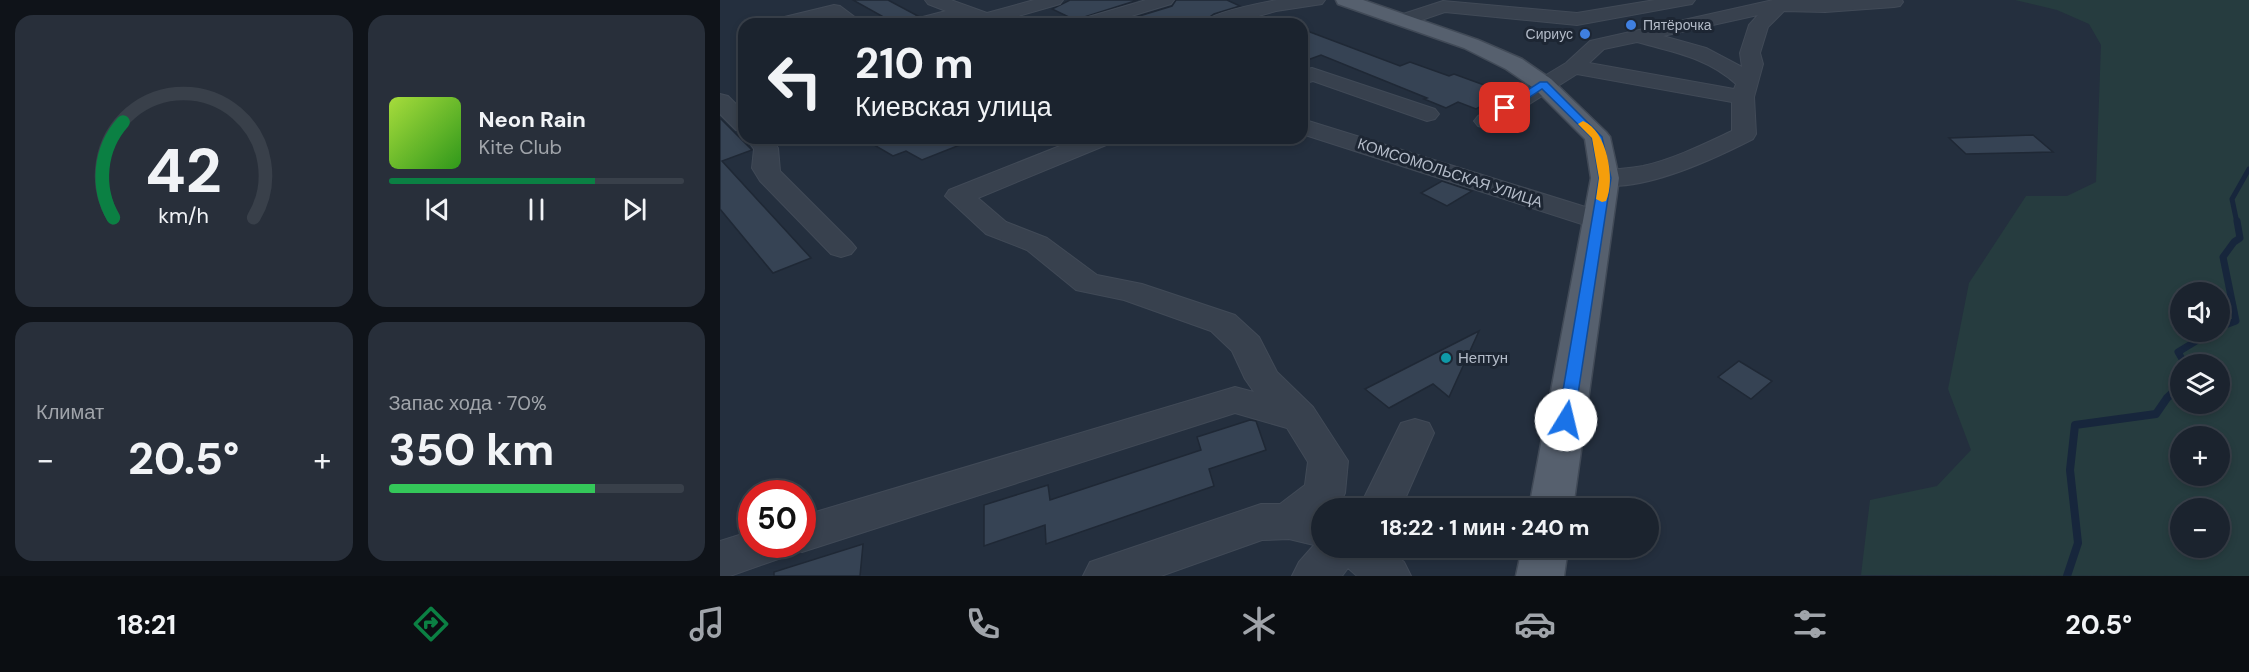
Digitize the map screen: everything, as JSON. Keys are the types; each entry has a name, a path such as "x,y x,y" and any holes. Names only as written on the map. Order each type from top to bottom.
{"main road":[{"path":"1345,0 1471,44 1514,64 1543,84 1597,137 1605,178 1553,498"},
{"path":"1540,576 1543,558"}],"street":[{"path":"934,0 983,18"},
{"path":"1004,18 1054,0"},
{"path":"1105,18 1165,0"},
{"path":"1229,18 1287,3 1316,0"},
{"path":"1404,20 1443,6 1577,19 1686,0"},
{"path":"1736,0 1772,5 1825,7 1894,2 1892,0"},
{"path":"1486,121 1573,67 1597,45 1772,5"},
{"path":"1605,178 1647,173 1708,152 1744,134 1744,89 1753,64 1750,53 1759,25 1772,5"},
{"path":"803,18 834,10 846,18"},
{"path":"940,18 966,11"},
{"path":"1635,36 1677,46 1713,59 1733,69 1744,89"},
{"path":"1573,67 1744,89"},
{"path":"1308,76 1312,74 1427,114"},
{"path":"726,96 738,115"},
{"name":"КОМСОМОЛЬСКАЯ УЛИЦА","path":"1308,128 1598,220"},
{"path":"763,144 766,148 765,168 769,175 841,248"},
{"path":"1087,144 959,196 996,228 1037,244 1087,283 1131,291 1223,323 1247,345 1263,379 1300,418 1328,460 1324,493 1305,525 1261,522 1106,576"},
{"path":"816,530 1236,400 1300,418"},
{"path":"1385,498 1416,433"},
{"path":"720,560 738,554"},
{"path":"1315,576 1353,558"}],"green space":[{"path":"2015,0 2249,0 2249,576 1861,575 1870,500 1937,486 1971,450 1948,389 1969,283 2026,196 2067,196 2096,182 2101,45 2089,24 2057,10"}],"building":[{"path":"853,0 888,0 918,16 885,18"},
{"path":"1070,0 1138,0 1081,18 1071,18 1052,9"},
{"path":"1176,0 1227,0 1240,6 1208,18 1133,18 1172,6"},
{"path":"1308,31 1400,66 1410,62 1449,76 1454,74 1506,93 1476,109 1458,102 1446,108 1321,55 1308,60"},
{"path":"720,118 738,136 738,144 746,144 752,150 722,161 811,258 773,273 720,209"},
{"path":"2033,135 2053,152 1966,154 1949,138"},
{"path":"872,144 962,144 922,160 906,151 893,156"},
{"path":"1442,181 1472,191 1447,206 1421,193"},
{"name":"Нептун","path":"1479,331 1449,397 1433,384 1389,408 1365,389"},
{"path":"1739,361 1772,381 1751,399 1718,377"},
{"path":"1250,420 1256,421 1266,450 1209,469 1214,486 1046,544 1045,525 984,546 984,505 1048,485 1050,500 1201,450 1197,437"},
{"path":"863,544 860,576 774,576 774,572"}],"waterway":[{"path":"2237,223 2232,199 2249,169"},
{"path":"2228,282 2223,257 2234,242 2240,238 2237,221"},
{"path":"2230,291 2236,321 2230,323"},
{"path":"2179,354 2178,352 2194,342"},
{"path":"2067,576 2078,543 2070,470 2075,425 2156,414 2170,395"}],"slow traffic":[{"path":"1583,124 1597,137 1605,178 1602,199"}],"place":[{"name":"Пятёрочка","path":"1631,25"},
{"name":"Сириус","path":"1585,34"},
{"name":"Нептун","path":"1446,358"}],"route":[{"path":"1505,108 1543,84 1597,137 1605,178 1566,420"}]}
